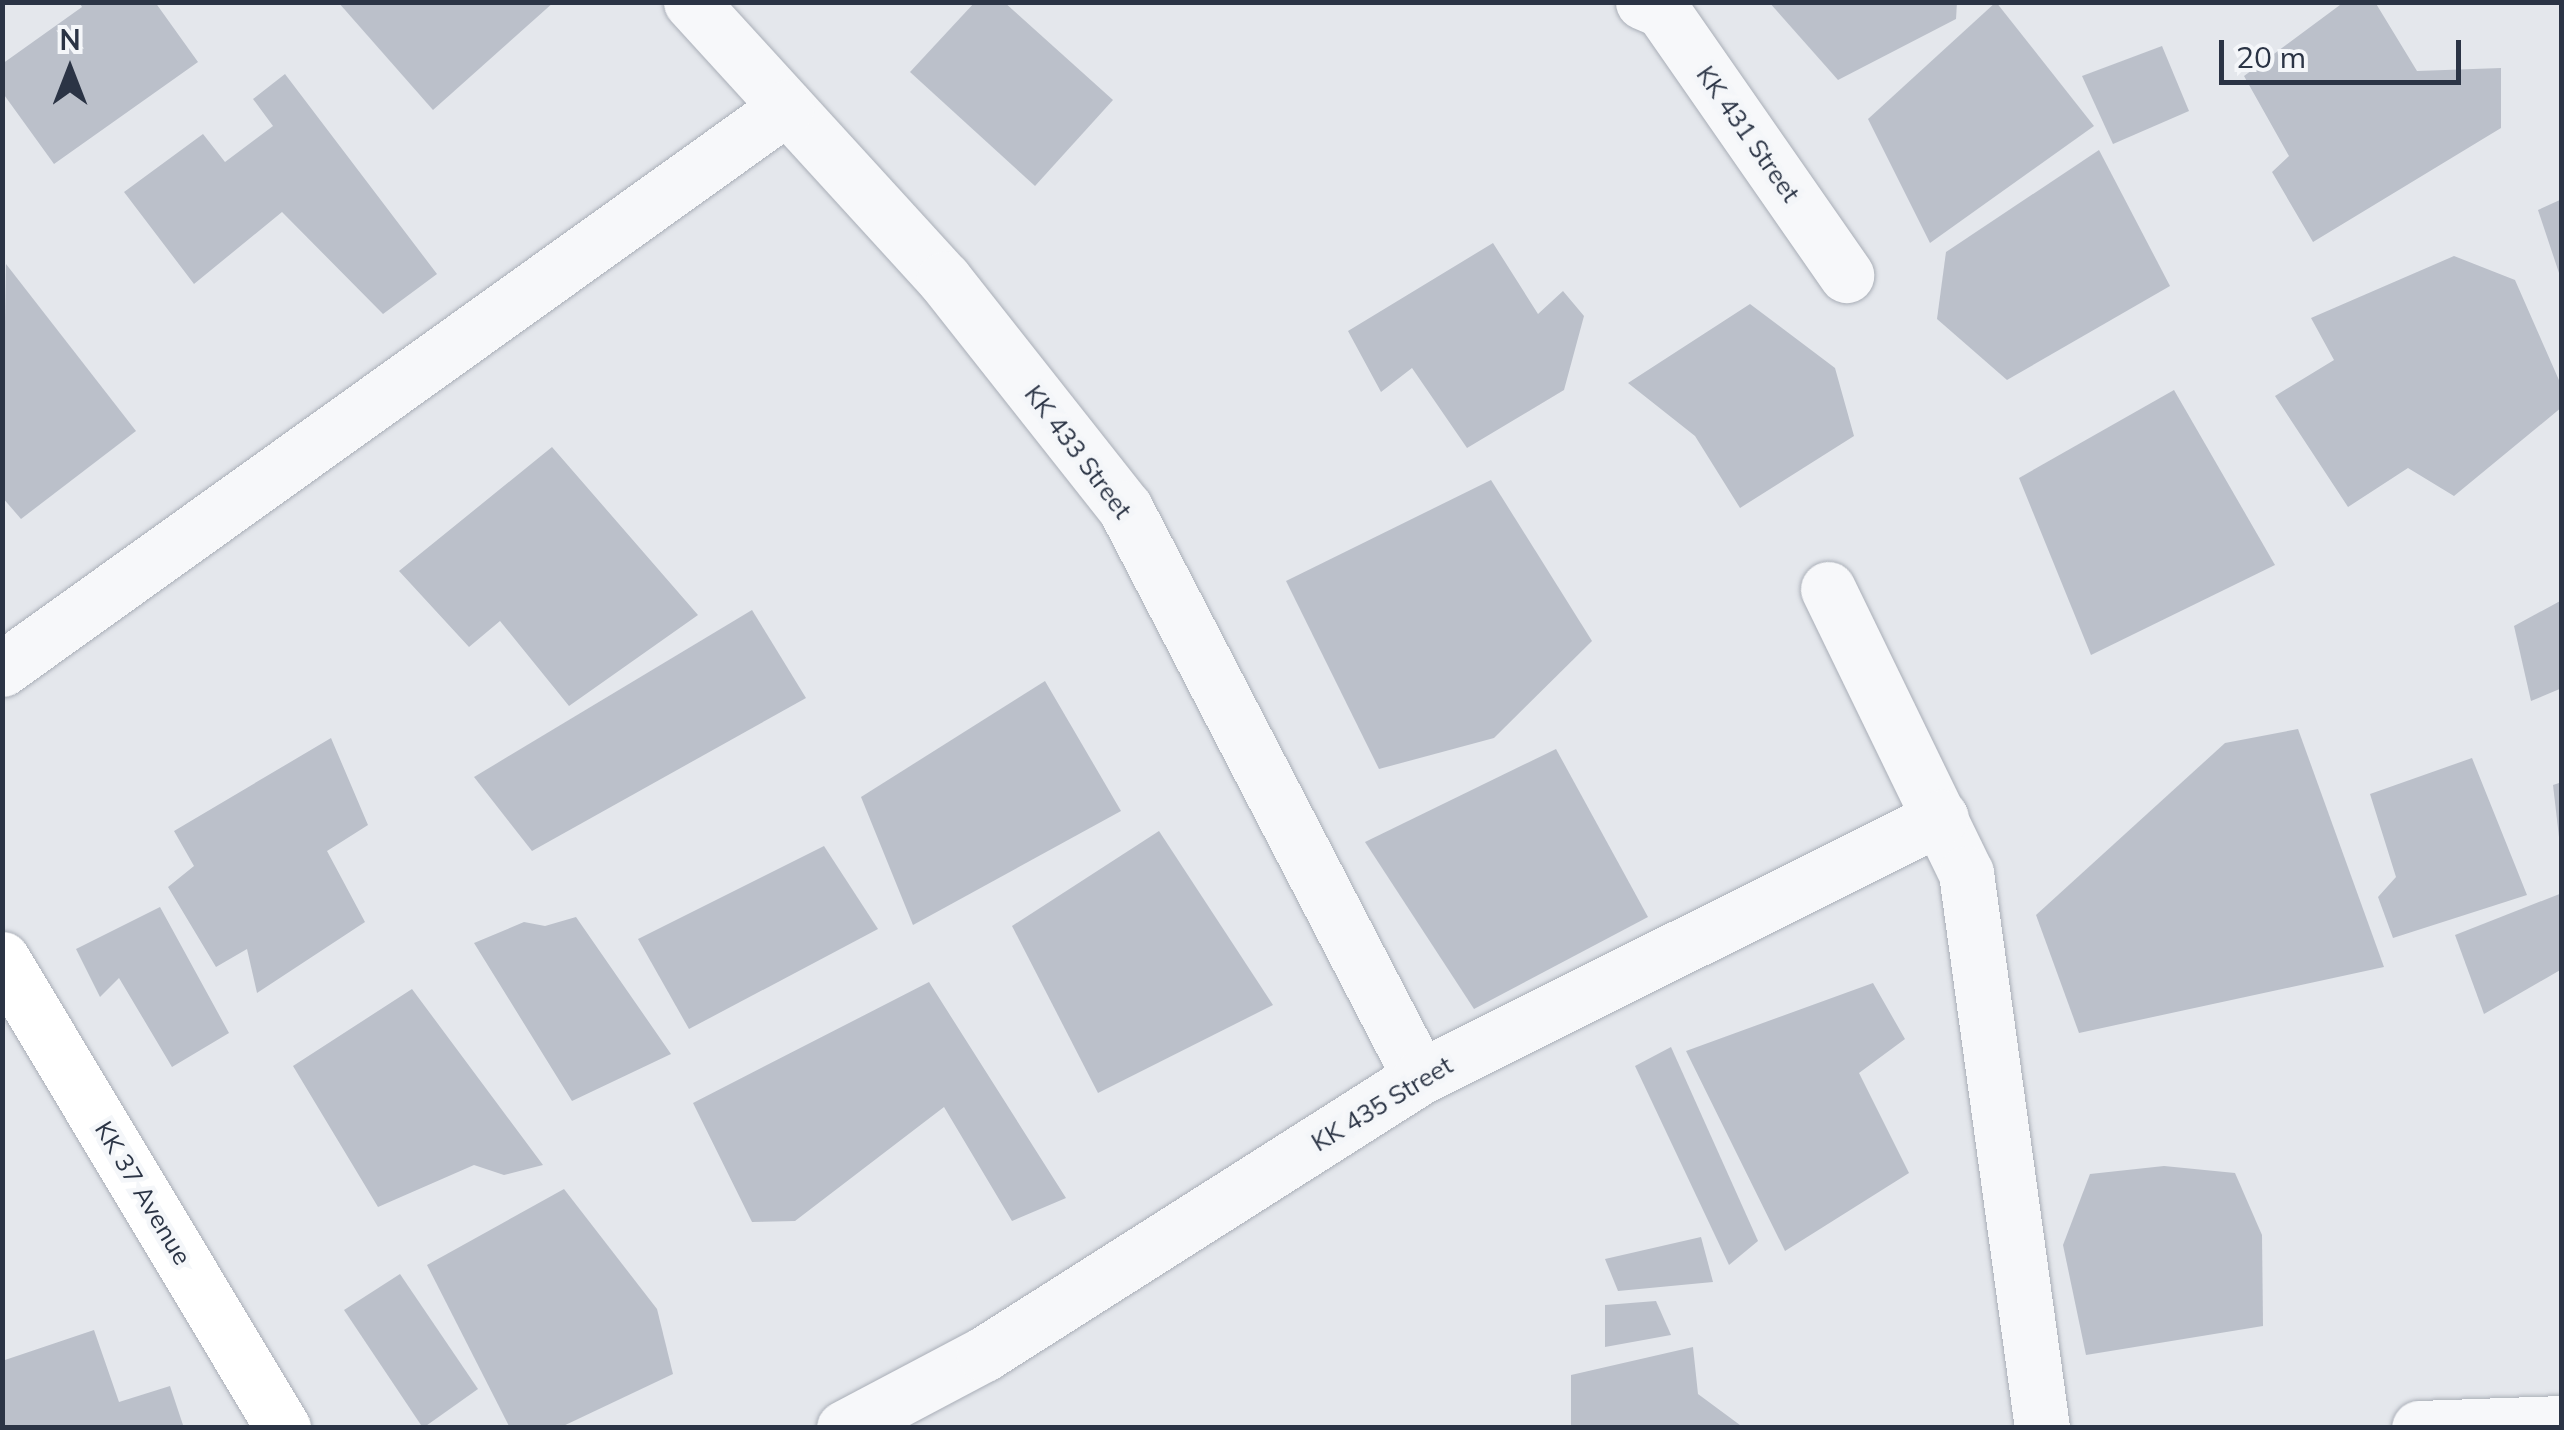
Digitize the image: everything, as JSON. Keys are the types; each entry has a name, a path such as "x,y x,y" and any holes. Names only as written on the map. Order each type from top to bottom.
{"main road":[{"name":"KK 37 Avenue","path":"2,959 284,1428"}],"street":[{"name":"KK 433 Street","path":"691,2 944,279 1125,508 1420,1077"},
{"name":"KK 431 Street","path":"1643,2 1662,10 1846,275"},
{"path":"2,670 787,107"},
{"path":"1828,588 1966,873 1988,998 2042,1428"},
{"name":"KK 435 Street","path":"844,1428 984,1354 1420,1077 1941,816"},
{"path":"2419,1428 2562,1423"}],"building":[{"path":"79,2 155,2 198,62 54,164 2,92 2,64 82,7"},
{"path":"338,2 554,2 433,110"},
{"path":"975,2 1004,2 1113,100 1035,186 910,72"},
{"path":"1769,2 1957,2 1956,19 1838,80"},
{"path":"1996,2 2094,126 1930,243 1868,119"},
{"path":"2344,2 2375,2 2417,71 2501,68 2501,128 2313,242 2272,172 2289,156 2244,76"},
{"path":"2162,46 2189,111 2113,144 2082,76"},
{"path":"285,74 437,274 383,314 282,212 194,284 124,192 203,134 225,162 273,126 253,99"},
{"path":"2099,150 2170,286 2007,380 1937,319 1946,252"},
{"path":"2562,199 2562,279 2561,279 2538,210"},
{"path":"1493,243 1538,314 1563,291 1584,316 1564,390 1467,448 1412,368 1381,392 1348,331"},
{"path":"2454,256 2515,280 2562,387 2562,407 2454,496 2408,468 2348,507 2275,396 2334,360 2311,318"},
{"path":"6,264 136,431 21,519 2,497"},
{"path":"1750,304 1835,368 1854,436 1740,508 1695,436 1628,383"},
{"path":"2174,390 2275,565 2091,655 2019,478"},
{"path":"552,447 698,615 569,706 500,621 469,647 399,571"},
{"path":"1491,480 1592,641 1494,738 1379,769 1286,581"},
{"path":"2562,600 2562,688 2531,701 2514,626"},
{"path":"752,610 806,698 532,851 474,777"},
{"path":"1045,681 1121,811 913,925 861,797"},
{"path":"2298,729 2384,967 2079,1033 2036,915 2225,743"},
{"path":"331,738 368,825 327,851 365,922 257,993 247,949 216,967 168,887 194,866 174,831"},
{"path":"1556,749 1648,917 1474,1009 1365,842"},
{"path":"2472,758 2527,895 2393,938 2378,897 2396,877 2370,794"},
{"path":"2562,782 2562,837 2559,837 2553,785"},
{"path":"1159,831 1273,1005 1098,1093 1012,926"},
{"path":"824,846 878,929 689,1029 638,939"},
{"path":"2562,893 2562,969 2484,1014 2455,935"},
{"path":"160,907 229,1033 172,1067 119,978 100,997 76,949"},
{"path":"576,917 671,1054 572,1101 474,943 524,922 545,926"},
{"path":"929,982 1066,1198 1012,1221 944,1107 795,1221 752,1222 693,1103"},
{"path":"1873,983 1905,1039 1859,1073 1909,1173 1785,1251 1686,1051"},
{"path":"412,989 543,1165 504,1175 474,1165 378,1207 293,1066"},
{"path":"1671,1047 1758,1241 1729,1265 1635,1066"},
{"path":"2164,1166 2235,1173 2262,1235 2263,1326 2086,1355 2063,1245 2090,1174"},
{"path":"564,1189 657,1309 673,1374 559,1428 510,1428 427,1265"},
{"path":"1701,1237 1713,1282 1618,1291 1605,1259"},
{"path":"400,1274 478,1389 423,1428 344,1310"},
{"path":"1656,1301 1671,1335 1605,1347 1605,1305"},
{"path":"94,1330 119,1402 170,1386 184,1428 2,1428 2,1361"},
{"path":"1693,1347 1698,1394 1744,1428 1571,1428 1571,1375"}]}
